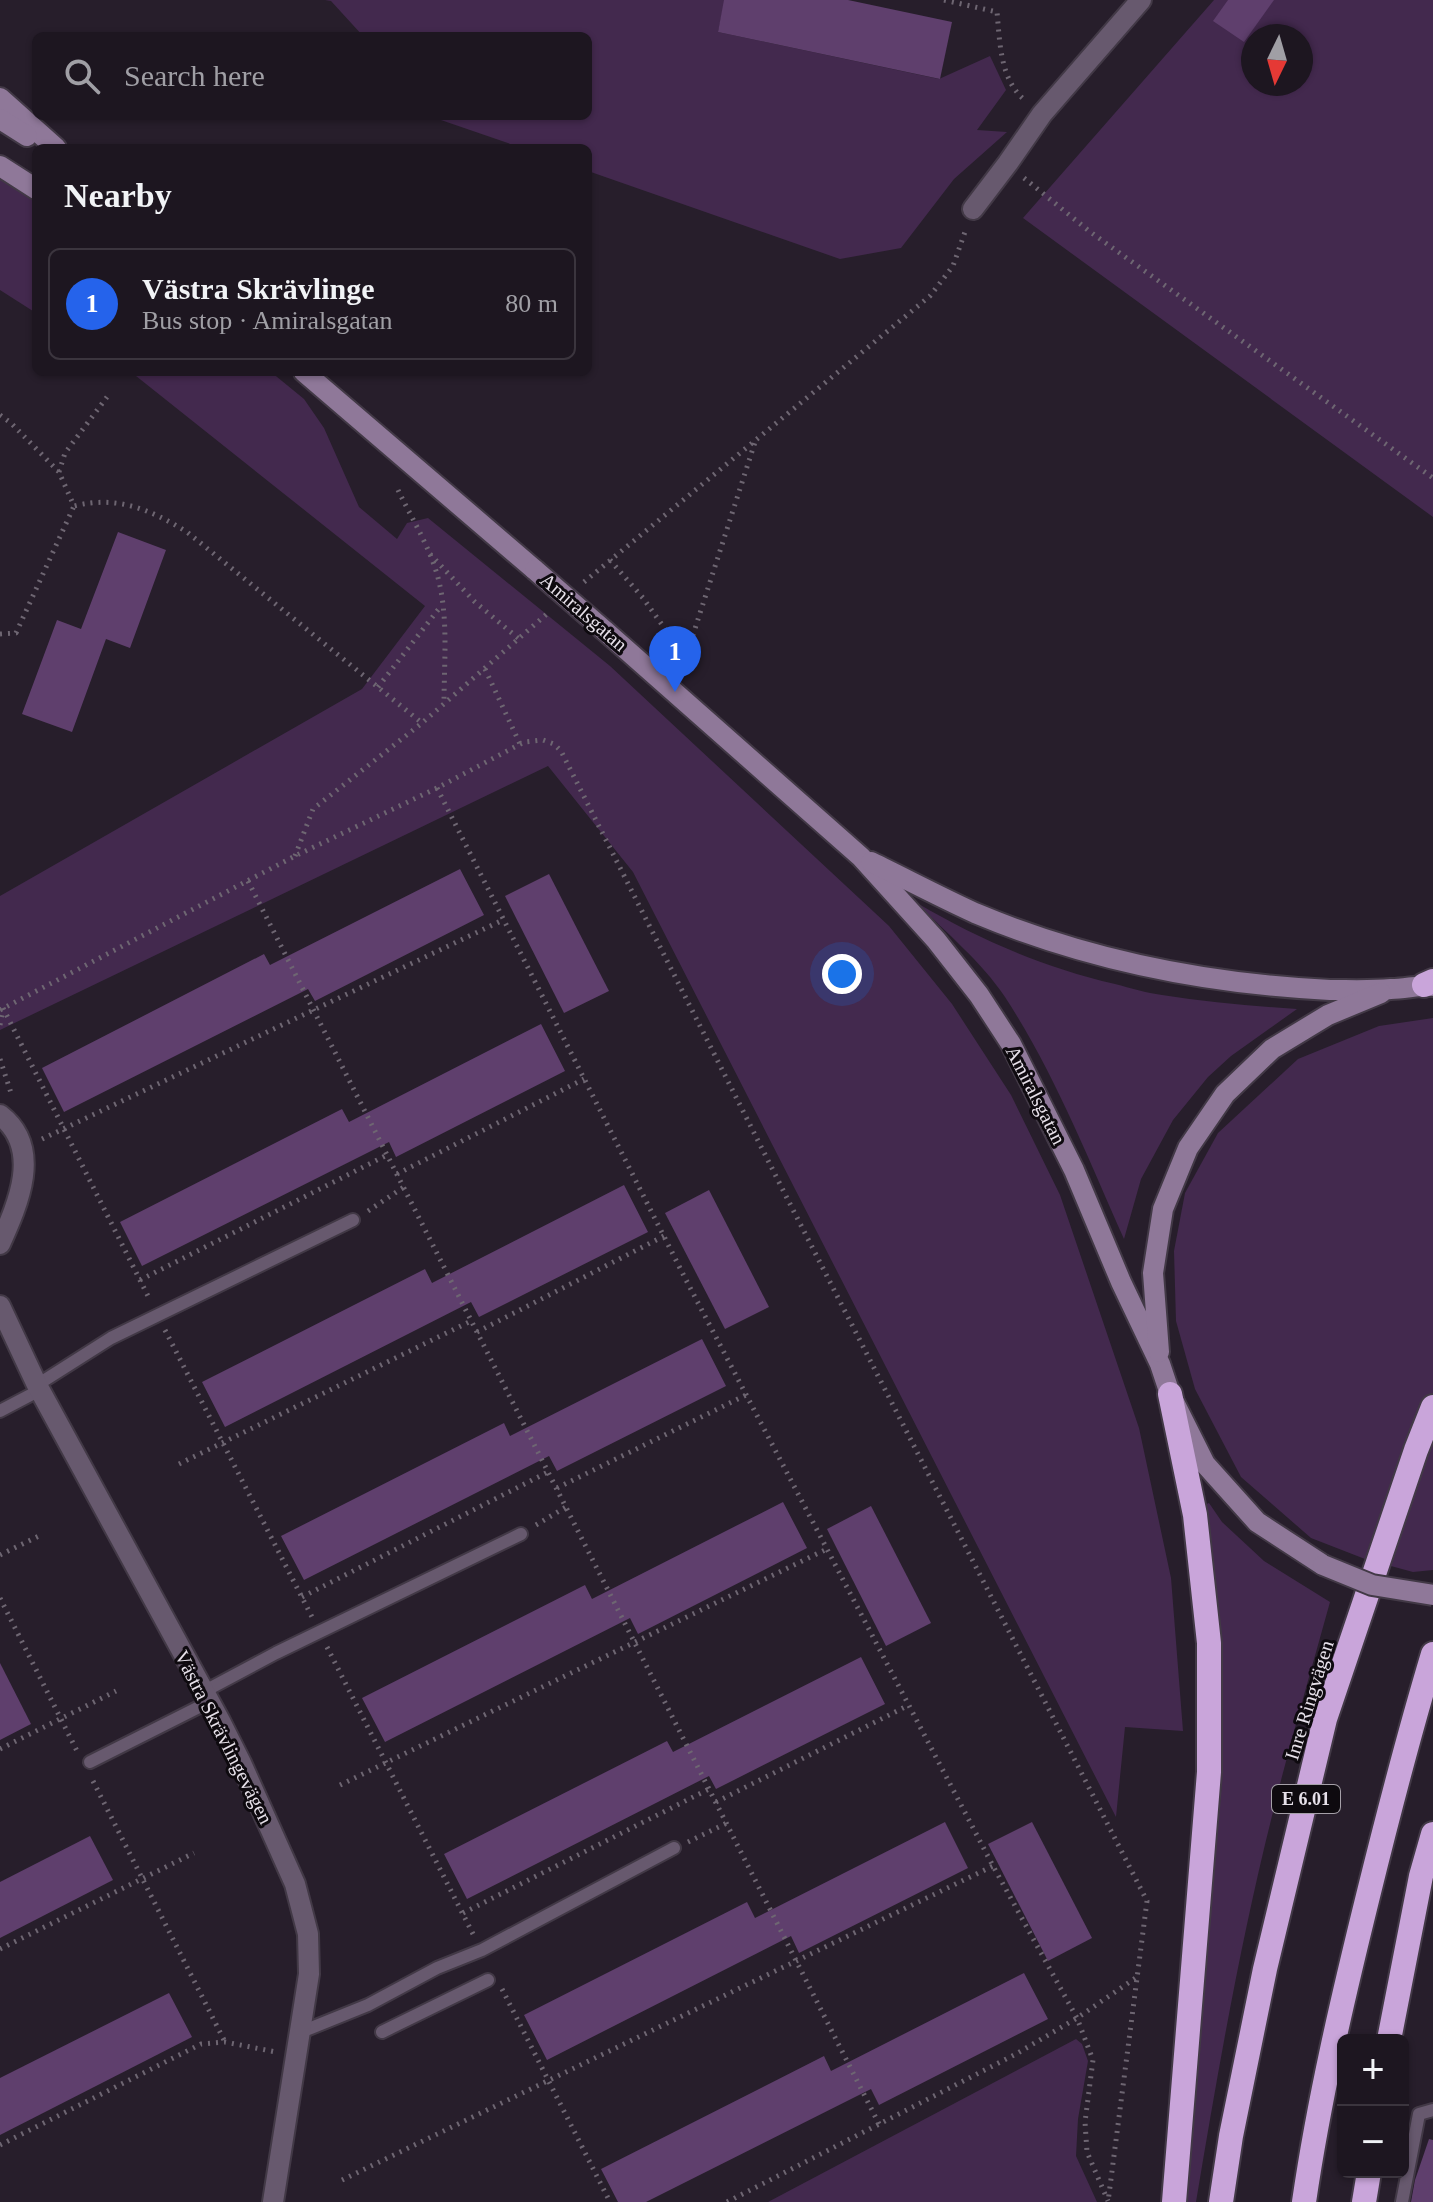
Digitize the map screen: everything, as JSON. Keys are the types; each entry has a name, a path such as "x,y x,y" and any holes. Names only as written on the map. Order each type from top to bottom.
{"highway":[{"path":"1170,1394 1195,1515 1209,1657 1209,1772 1205,1845 1174,2202"},
{"name":"Inre Ringvägen","path":"1221,2202 1231,2136 1265,1969 1325,1719 1433,1407"},
{"path":"1304,2202 1345,1989 1406,1743 1433,1654"},
{"path":"1390,2034 1421,1876 1433,1834"},
{"path":"1364,2202 1368,2178"}],"main road":[{"path":"0,98 52,144"},
{"path":"0,119 41,144"},
{"path":"0,166 32,186"},
{"name":"Amiralsgatan","path":"309,376 604,630 861,857 936,940 979,995 1011,1044 1074,1170 1121,1282 1160,1364 1170,1394 1205,1464 1257,1522 1323,1565 1372,1585 1433,1595"},
{"name":"Amiralsgatan","path":"861,857 975,913 1047,940 1106,957 1184,974 1278,986 1331,990 1391,989 1430,984"},
{"name":"Amiralsgatan","path":"1160,1364 1153,1273 1163,1209 1188,1148 1225,1094 1272,1049 1328,1015 1391,989"}],"street":[{"path":"973,209 1042,114 1141,0"},
{"path":"0,1115 24,1148 22,1184 14,1214 0,1244"},
{"name":"Västra Skrävlingevägen","path":"0,1306 39,1387 241,1763 295,1884 308,1934 309,1974 273,2202"}],"lane":[{"path":"0,1411 111,1338 353,1220"},
{"path":"86,1764 319,1632 521,1534"},
{"path":"301,2032 368,2005 437,1968 482,1950 674,1848"},
{"path":"382,2032 488,1980"},
{"path":"1402,2202 1419,2114 1433,2110"}],"path":[{"path":"944,0 997,12 1002,60 1016,93 1042,114"},
{"path":"1008,163 1089,231 1433,478"},
{"path":"576,589 930,296 953,266 973,209"},
{"path":"59,472 65,453 107,397"},
{"path":"0,415 59,472 74,506 16,633 0,634"},
{"path":"683,666 756,439"},
{"path":"398,490 429,553 440,586 444,704"},
{"path":"74,506 92,501 109,501 160,516 187,532 422,723"},
{"path":"429,553 475,602 519,639"},
{"path":"610,560 643,598 685,657"},
{"path":"378,687 442,604"},
{"path":"295,856 313,809 422,723 553,609"},
{"path":"485,668 520,744"},
{"path":"2,1009 295,856 437,788 520,744 543,740 561,751 1147,1901 1108,2202"},
{"path":"437,788 746,1395 993,1866 1077,2018 1093,2060 1085,2122 1087,2152 1108,2202"},
{"path":"248,881 879,2124"},
{"path":"24,1148 503,920"},
{"path":"0,1025 2,1009"},
{"path":"2,1009 610,2202"},
{"path":"0,1059 11,1093"},
{"path":"397,1174 584,1079"},
{"path":"140,1280 387,1155"},
{"path":"353,1220 404,1187"},
{"path":"477,1332 664,1236"},
{"path":"179,1464 471,1321"},
{"path":"556,1488 746,1395"},
{"path":"302,1597 548,1472"},
{"path":"521,1534 566,1507"},
{"path":"0,1555 39,1536"},
{"path":"340,1785 827,1549"},
{"path":"0,1598 225,2042"},
{"path":"0,1749 116,1691"},
{"path":"716,1802 909,1705"},
{"path":"463,1913 709,1789"},
{"path":"674,1848 727,1823"},
{"path":"0,1949 194,1853"},
{"path":"342,2180 993,1866"},
{"path":"727,2202 1016,2054 1137,1977"},
{"path":"0,2145 201,2044 225,2042 296,2056"}],"shaded area":[{"path":"325,0 725,0 718,32 939,79 990,56 1006,90 977,130 1007,132 954,179 901,248 840,259 592,172 592,144 510,144 441,120 592,120 592,32 359,32 331,1"},
{"path":"1214,0 1433,0 1433,517 1023,218"},
{"path":"0,175 32,195 32,310 0,290"},
{"path":"136,376 276,376 304,399 324,428 359,507 397,539 407,523 428,518 610,666 889,926 952,1004 1011,1095 1060,1195 1139,1428 1171,1578 1183,1731 1125,1727 1116,1817 633,872 548,766 0,1030 0,896 362,689 425,606"},
{"path":"917,903 1013,951 1088,977 1156,994 1297,1009 1231,1056 1208,1077 1173,1120 1141,1179 1124,1239 1069,1116 1023,1026 985,971"},
{"path":"1433,1018 1433,1570 1413,1572 1365,1559 1311,1538 1241,1477 1195,1389 1176,1321 1174,1251 1185,1193 1218,1133 1298,1059 1379,1026"},
{"path":"1209,1503 1222,1522 1264,1561 1330,1602 1251,1906 1196,2202 1178,2202 1222,1782 1223,1726 1217,1599 1204,1505"},
{"path":"1076,2039 1082,2044 1088,2061 1078,2119 1076,2156 1097,2202 768,2202"}],"building":[{"path":"724,0 848,0 952,22 940,79 718,32"},
{"path":"1228,0 1274,0 1257,24 1241,24 1241,40 1213,21"},
{"path":"118,532 166,550 130,648 106,639 72,732 22,714 57,620 81,629"},
{"path":"460,869 484,915 315,1001 308,989 64,1112 42,1068 264,954 270,965"},
{"path":"549,874 609,991 564,1013 505,896"},
{"path":"541,1024 565,1071 396,1157 389,1142 142,1266 120,1222 342,1109 349,1122"},
{"path":"624,1185 648,1232 479,1317 471,1302 225,1427 202,1382 425,1269 432,1283"},
{"path":"709,1190 769,1307 725,1329 665,1213"},
{"path":"702,1339 726,1386 557,1471 549,1456 304,1580 281,1536 504,1423 510,1436"},
{"path":"783,1502 807,1548 638,1634 630,1618 385,1742 362,1698 585,1585 592,1599"},
{"path":"871,1506 931,1623 886,1646 827,1529"},
{"path":"861,1657 885,1704 716,1789 709,1776 467,1899 444,1854 667,1741 673,1752"},
{"path":"0,1663 31,1724 0,1740"},
{"path":"945,1822 968,1868 799,1953 791,1936 547,2060 524,2015 747,1902 755,1918"},
{"path":"1032,1822 1092,1938 1048,1961 988,1844"},
{"path":"90,1836 113,1880 0,1938 0,1882"},
{"path":"1024,1973 1048,2019 879,2105 871,2089 646,2202 618,2202 601,2169 824,2056 831,2071"},
{"path":"169,1993 192,2037 0,2135 0,2078"},
{"path":"1429,2139 1433,2140 1433,2202 1411,2202 1415,2180"}],"place":[{"name":"Västra Skrävlinge","path":"675,692"}]}
